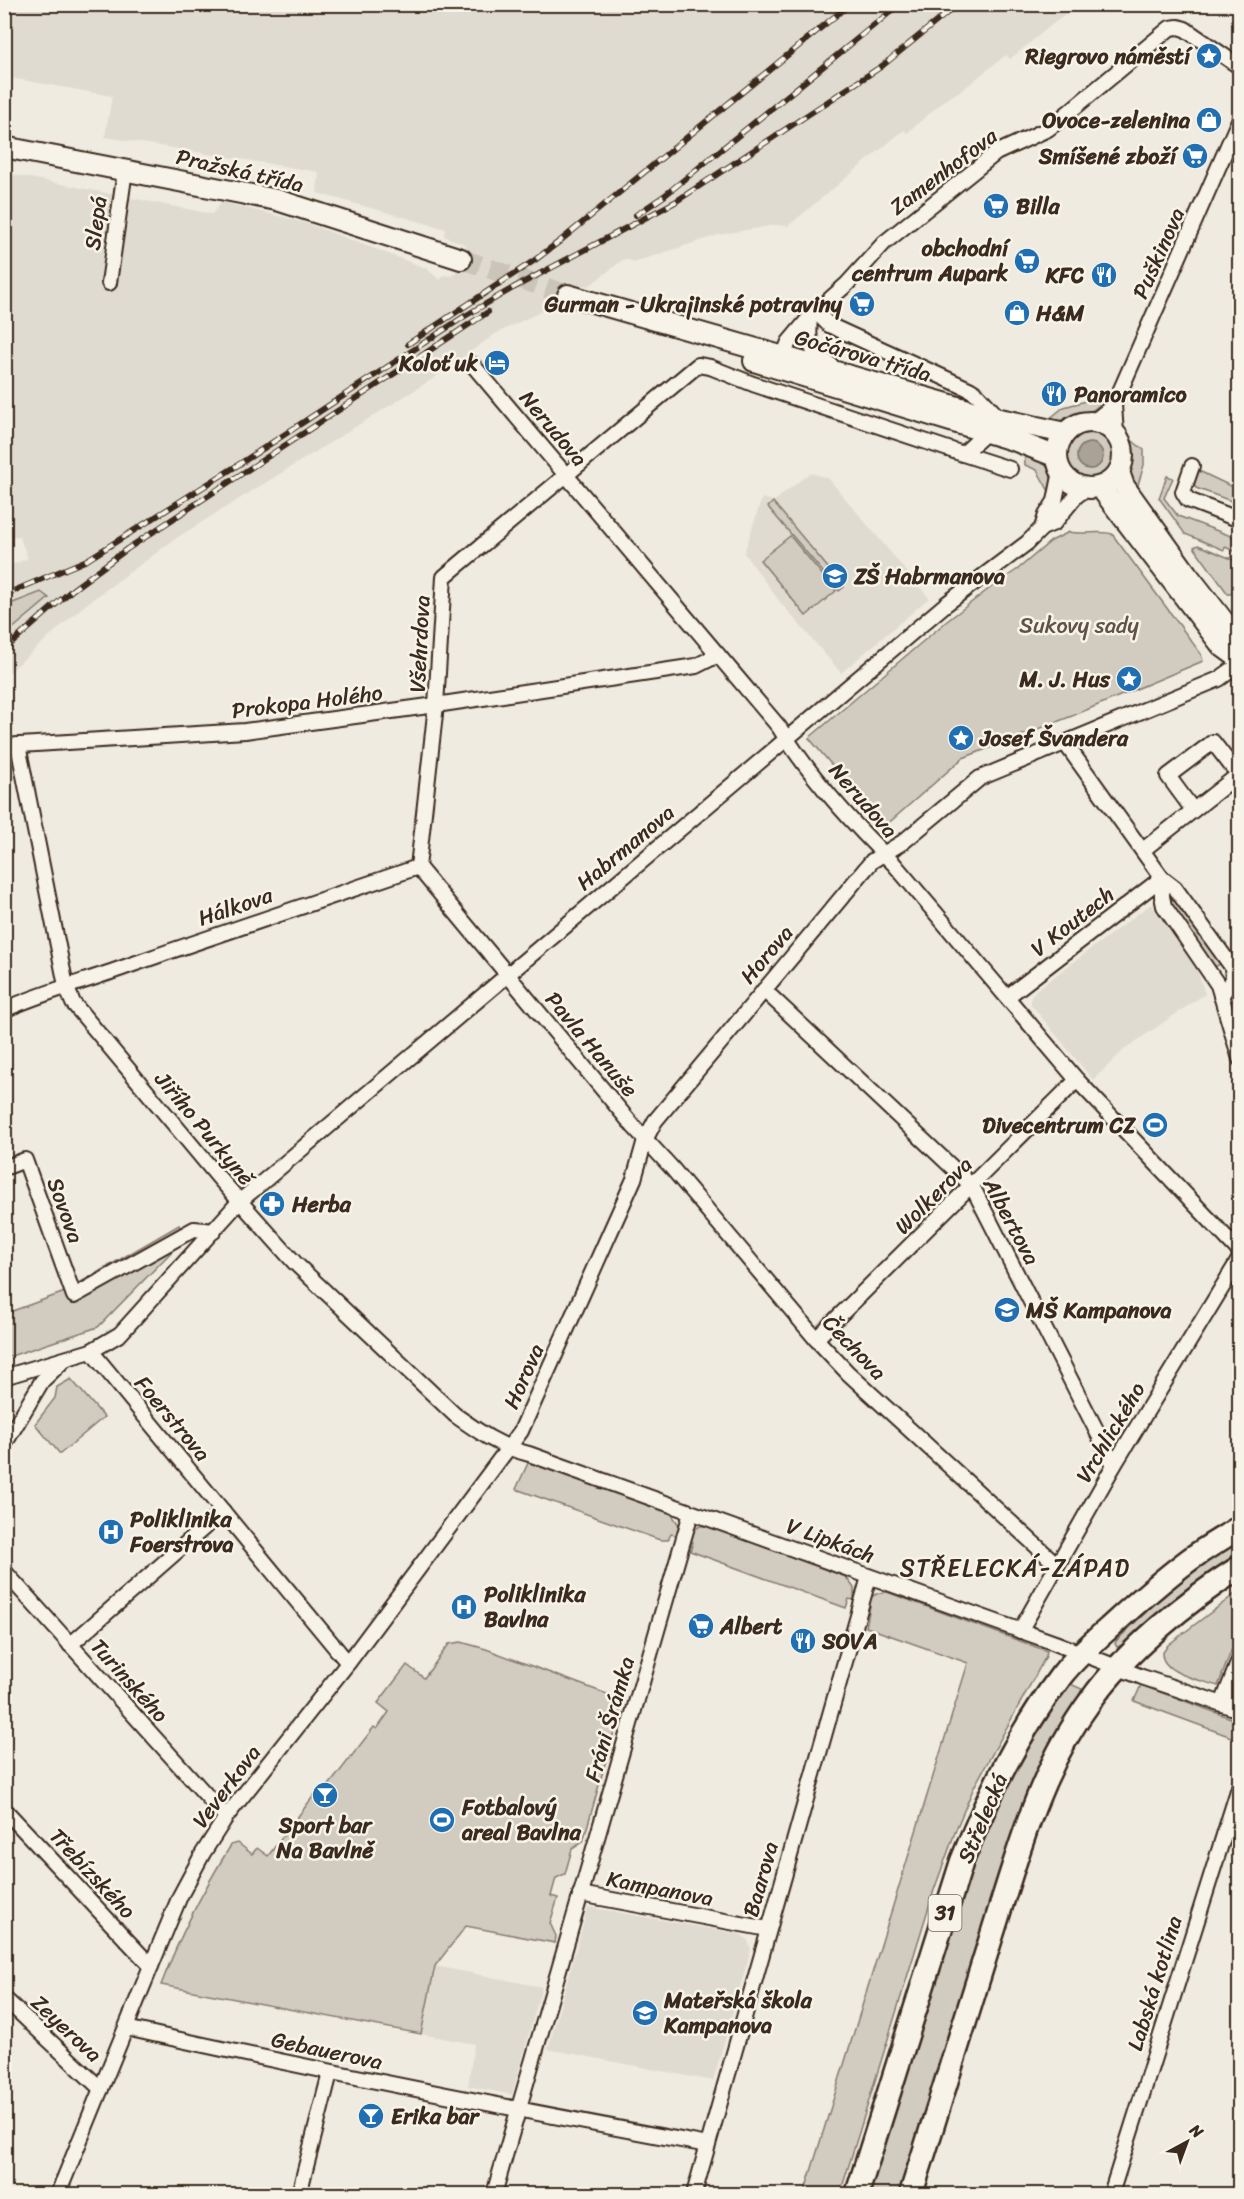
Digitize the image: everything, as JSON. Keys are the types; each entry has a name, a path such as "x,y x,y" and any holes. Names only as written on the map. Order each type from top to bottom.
{"main road":[{"name":"Střelecká","path":"857,2194 962,1861 982,1811 1032,1716 1080,1654 1166,1578 1239,1527"},
{"name":"Střelecká","path":"911,2194 1026,1828 1054,1761 1091,1700 1118,1667 1184,1608 1239,1567"}],"street":[{"name":"Zamenhofova","path":"783,356 789,342 813,314 847,284 884,243 996,153 1047,129 1170,28 1185,29 1239,66"},
{"name":"Puškinova","path":"1093,422 1114,405 1239,118"},
{"name":"Pražská třída","path":"4,147 277,200 461,259"},
{"name":"Slepá","path":"109,283 125,170"},
{"name":"Gočárova třída","path":"568,295 648,320 677,334 798,376 994,425 1065,433"},
{"path":"855,377 823,361 814,353 810,346 809,335 813,314 829,325 977,394 994,425 963,454 1010,469"},
{"name":"Gočárova třída","path":"648,320 666,322 855,377 994,425 1059,464"},
{"path":"783,356 798,376"},
{"name":"Nerudova","path":"472,364 779,727 794,752 870,842 883,854 1077,1080 1239,1252"},
{"name":"Všehrdova","path":"418,867 436,705 444,578 698,365 710,367 753,384 963,454"},
{"name":"Puškinova","path":"1114,405 1116,434"},
{"path":"1093,422 1102,424 1116,434 1122,444 1124,456 1119,472 1107,484 1093,488 1072,483 1059,464 1058,444 1065,433 1081,423 1093,422"},
{"name":"Habrmanova","path":"1042,528 1046,515 1055,501 1059,464"},
{"path":"1192,466 1183,492 1188,500 1239,520"},
{"path":"1119,472 1124,486 1187,574 1236,637 1239,650"},
{"path":"1093,488 1222,646 1239,659"},
{"name":"Habrmanova","path":"4,1377 91,1351 120,1334 239,1202 946,604 1026,543 1042,528 1054,523 1076,496 1093,488"},
{"name":"Prokopa Holého","path":"11,746 245,731 696,666 718,655"},
{"name":"Horova","path":"508,1449 521,1431 634,1179 645,1140 655,1121 866,867 903,842 980,778 1219,679 1239,664"},
{"path":"1143,850 1239,776 1213,742 1168,776 1193,810"},
{"path":"1065,743 1162,878 1175,888 1232,967 1233,979 1221,996"},
{"name":"Jiřího Purkyně","path":"11,746 66,986 73,1003 239,1202 295,1263 455,1415 508,1449"},
{"path":"418,867 507,976"},
{"name":"Hálkova","path":"4,1010 37,995 94,978 418,867"},
{"path":"1162,878 1164,906 1214,976 1239,1059"},
{"name":"V Koutech","path":"1007,997 1162,878"},
{"name":"Pavla Hanuše","path":"507,976 645,1140"},
{"path":"1221,996 1239,982"},
{"name":"Albertova","path":"764,990 972,1186 1114,1465"},
{"name":"Wolkerova","path":"816,1339 1077,1080"},
{"name":"Čechova","path":"645,1140 671,1167 816,1339 848,1373 1056,1564"},
{"name":"Sovova","path":"4,1168 25,1160 74,1296 194,1229 214,1231"},
{"name":"Vrchlického","path":"1020,1631 1114,1465 1239,1258"},
{"name":"Foerstrova","path":"91,1351 348,1664"},
{"path":"4,1445 42,1381 64,1360"},
{"name":"V Lipkách","path":"508,1449 529,1454 1239,1710"},
{"name":"Veverkova","path":"58,2194 180,1896 203,1853 226,1817 348,1664 508,1449"},
{"path":"70,1646 224,1511"},
{"name":"Fráni Šrámka","path":"519,2110 691,1513"},
{"name":"Turinského","path":"4,1571 226,1817"},
{"name":"Baarova","path":"694,2194 869,1577"},
{"path":"1222,1704 1239,1658"},
{"name":"Labská kotlina","path":"1111,2194 1239,1784"},
{"name":"Třebízského","path":"4,1809 151,1966"},
{"name":"Kampanova","path":"580,1894 768,1929"},
{"name":"Zeyerova","path":"4,1998 101,2089"},
{"name":"Gebauerova","path":"126,2028 330,2073 708,2145"},
{"path":"299,2194 330,2073"},
{"path":"495,2194 519,2110"}],"shaded area":[{"path":"9,4 1076,5 1010,59 1006,55 966,87 945,100 907,133 904,130 788,226 775,225 718,235 635,262 624,259 589,286 585,285 536,314 495,334 434,378 178,537 85,605 5,676 5,635 48,598 41,592 5,606 5,568 28,558 19,536 5,537 5,173 212,214 222,202 306,223 426,268 440,280 444,275 451,276 456,272 466,245 444,236 446,229 317,193 319,172 105,137 112,96 5,77 4,15"},
{"path":"1090,443 1099,447 1103,456 1099,465 1090,469 1081,465 1077,456 1081,447"},
{"name":"ZŠ Habrmanova","path":"810,473 828,478 929,598 841,673 780,602 744,553 762,498 774,501"},
{"path":"1151,904 1195,964 1205,994 1125,1049 1093,1080 1031,1005 1031,996"},
{"name":"Mateřská škola Kampanova","path":"588,1907 740,1934 747,1939 751,1949 713,2081 548,2049"},
{"path":"435,1966 542,1987 512,2095 468,2086 474,2044 421,2034"}],"green space":[{"path":"1086,401 1103,402 1093,410 1056,422 1035,418 1040,416 1049,419 1064,407"},
{"path":"1085,433 1098,434 1111,447 1110,465 1105,473 1097,477 1079,475 1068,462 1069,447"},
{"path":"1129,438 1144,450 1144,465 1137,488 1129,477 1133,456"},
{"path":"1024,448 1043,462 1050,472 1051,495 1037,470 1025,465"},
{"path":"1199,471 1239,490 1239,504 1196,488 1193,484"},
{"path":"1167,476 1173,478 1164,498 1178,516 1239,539 1239,553 1225,547 1224,550 1185,534 1159,498"},
{"path":"773,502 844,587 839,591 768,507"},
{"name":"Sukovy sady","path":"1069,532 1112,534 1201,654 1203,661 1072,716 963,758 884,827 809,738 947,621 1018,569 1051,541"},
{"path":"790,536 836,591 806,616 760,560"},
{"path":"1198,545 1239,562 1239,576 1231,594 1228,594 1194,547"},
{"path":"41,592 49,598 5,635 5,606"},
{"path":"1177,895 1222,960 1219,965 1213,967 1167,902 1171,897"},
{"path":"179,1225 186,1237 98,1327 5,1358 4,1314 62,1293"},
{"path":"71,1379 104,1417 60,1454 35,1424 55,1398 57,1387"},
{"path":"529,1461 670,1512 679,1525 676,1535 671,1534 668,1540 660,1540 516,1489"},
{"path":"700,1526 707,1526 846,1577 854,1588 854,1600 849,1599 846,1608 690,1551 693,1542 687,1540 692,1531"},
{"path":"1239,1536 1239,1559 1126,1644 1117,1647 1116,1641 1195,1565"},
{"path":"1239,1591 1239,1630 1218,1686 1184,1675 1169,1667 1162,1654 1168,1645"},
{"path":"887,1592 1047,1651 974,1787 957,1827 934,1890 840,2194 804,2194 968,1663 866,1627 870,1606 866,1604 874,1595"},
{"name":"Fotbalový areal Bavlna","path":"461,1642 486,1649 623,1700 583,1842 572,1849 565,1874 556,1878 551,1896 558,1898 550,1923 556,1936 555,1943 466,1926 435,1966 421,2034 161,1985 193,1913 231,1845 238,1843 252,1854 257,1848 268,1856 315,1794 320,1797 374,1727 377,1729 389,1712 378,1703 407,1665 424,1678 449,1644"},
{"path":"1068,1683 1082,1689 1029,1792 902,2194 866,2194 967,1872 993,1809 1025,1747"},
{"path":"1141,1685 1239,1721 1234,1738 1134,1701"}],"tunnel":[{"path":"461,259 568,295"}],"railway":[{"path":"408,344 560,241 850,4"},
{"path":"636,215 664,196 900,4"},
{"path":"4,595 87,560 238,465 465,316 675,202 882,66 958,4"},
{"path":"4,650 72,590 127,549 488,312"}],"place":[{"name":"Riegrovo náměstí","path":"1209,56"},
{"name":"Ovoce-zelenina","path":"1209,120"},
{"name":"Smíšené zboží","path":"1195,156"},
{"name":"Billa","path":"996,206"},
{"name":"obchodní centrum Aupark","path":"1027,261"},
{"name":"KFC","path":"1104,275"},
{"name":"Gurman - Ukrajinské potraviny","path":"862,304"},
{"name":"H&M","path":"1017,313"},
{"name":"Koloťuk","path":"497,363"},
{"name":"Panoramico","path":"1054,394"},
{"name":"ZŠ Habrmanova","path":"835,576"},
{"name":"M. J. Hus","path":"1129,679"},
{"name":"Josef Švandera","path":"961,738"},
{"name":"Divecentrum CZ","path":"1155,1125"},
{"name":"Herba","path":"272,1204"},
{"name":"MŠ Kampanova","path":"1007,1310"},
{"name":"Poliklinika Foerstrova","path":"111,1532"},
{"name":"Poliklinika Bavlna","path":"464,1607"},
{"name":"Albert","path":"701,1626"},
{"name":"SOVA","path":"803,1641"},
{"name":"Sport bar Na Bavlně","path":"325,1795"},
{"name":"Fotbalový areal Bavlna","path":"442,1820"},
{"name":"Mateřská škola Kampanova","path":"645,2013"},
{"name":"Erika bar","path":"371,2116"}],"district":[{"name":"STŘELECKÁ-ZÁPAD","path":"1015,1568"}]}
